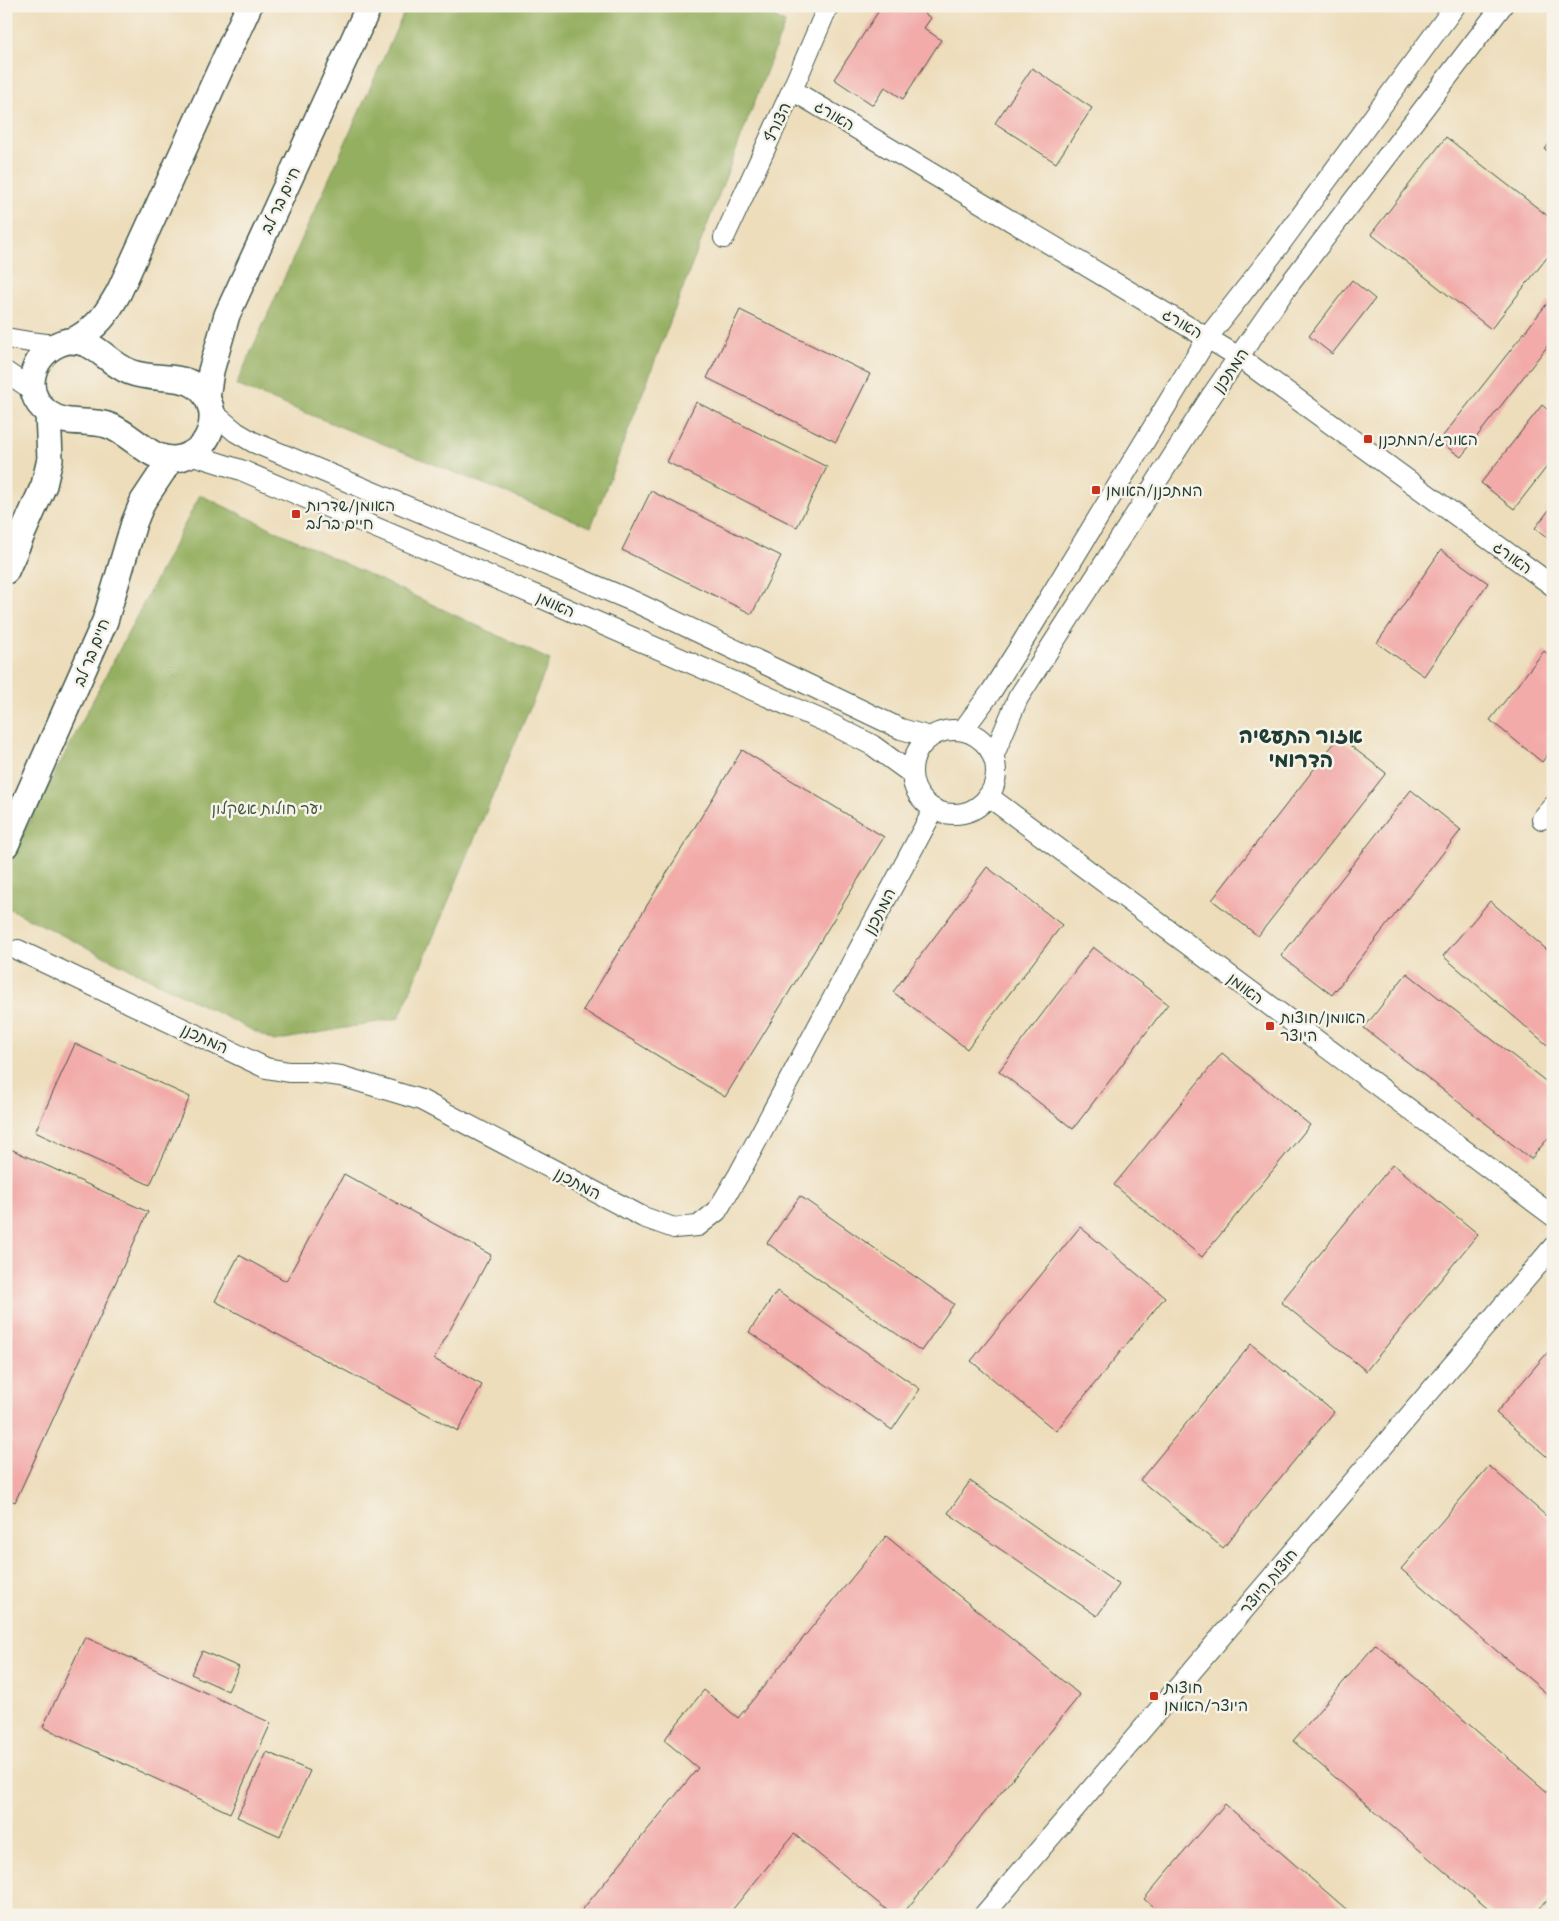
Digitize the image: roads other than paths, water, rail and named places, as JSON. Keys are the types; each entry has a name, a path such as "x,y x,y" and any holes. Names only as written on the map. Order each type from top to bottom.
{"main road":[{"path":"180,457 152,454 117,428 95,422 66,421 48,413 34,391 33,378 36,364 44,353 91,331 105,317 119,292 250,6"},
{"name":"חיים בר לב","path":"6,845 105,621 134,523 143,501 180,457 197,450 208,436 213,419 209,404 211,371 227,315 369,6"},
{"path":"64,342 94,346 111,362 144,377 173,378 186,381 198,388 209,404"},
{"path":"6,571 44,486 50,459 48,413"}],"street":[{"name":"הצורף","path":"724,238 792,90 828,6"},
{"path":"962,730 991,692 1017,651 1208,338 1272,255 1455,6"},
{"name":"המתכנן","path":"994,757 1018,698 1207,404 1285,290 1502,6"},
{"name":"האורג","path":"792,90 1239,357 1553,586"},
{"path":"6,338 30,342 64,342"},
{"path":"6,372 34,391"},
{"name":"האומן","path":"209,404 236,432 254,442 635,602 901,728 930,737"},
{"name":"האומן","path":"180,457 241,470 544,599 833,725 872,745 912,774"},
{"path":"962,730 981,740 989,748 994,757 996,770 994,784 988,796 980,805 958,814 946,813 934,809 923,800 915,788 912,774 916,753 930,737 940,732 962,730"},
{"name":"האומן","path":"988,796 1553,1216"},
{"name":"המתכנן","path":"18,950 266,1068 289,1072 309,1072 341,1076 420,1100 643,1217 674,1228 698,1226 717,1211 739,1174 934,809"},
{"name":"חוצות היוצר","path":"984,1915 1553,1247"}],"place":[{"name":"האורג/המתכנן","path":"1368,439"},
{"name":"המתכנן/האומן","path":"1096,490"},
{"name":"האומן/שדרות חיים ברלב","path":"296,514"},
{"name":"האומן/חוצות היוצר","path":"1270,1026"},
{"name":"חוצות היוצר/האומן","path":"1154,1696"}],"district":[{"name":"אזור התעשיה הדרומי","path":"1301,747"}],"park label":[{"name":"יער חולות אשקלון","path":"267,808"}]}
